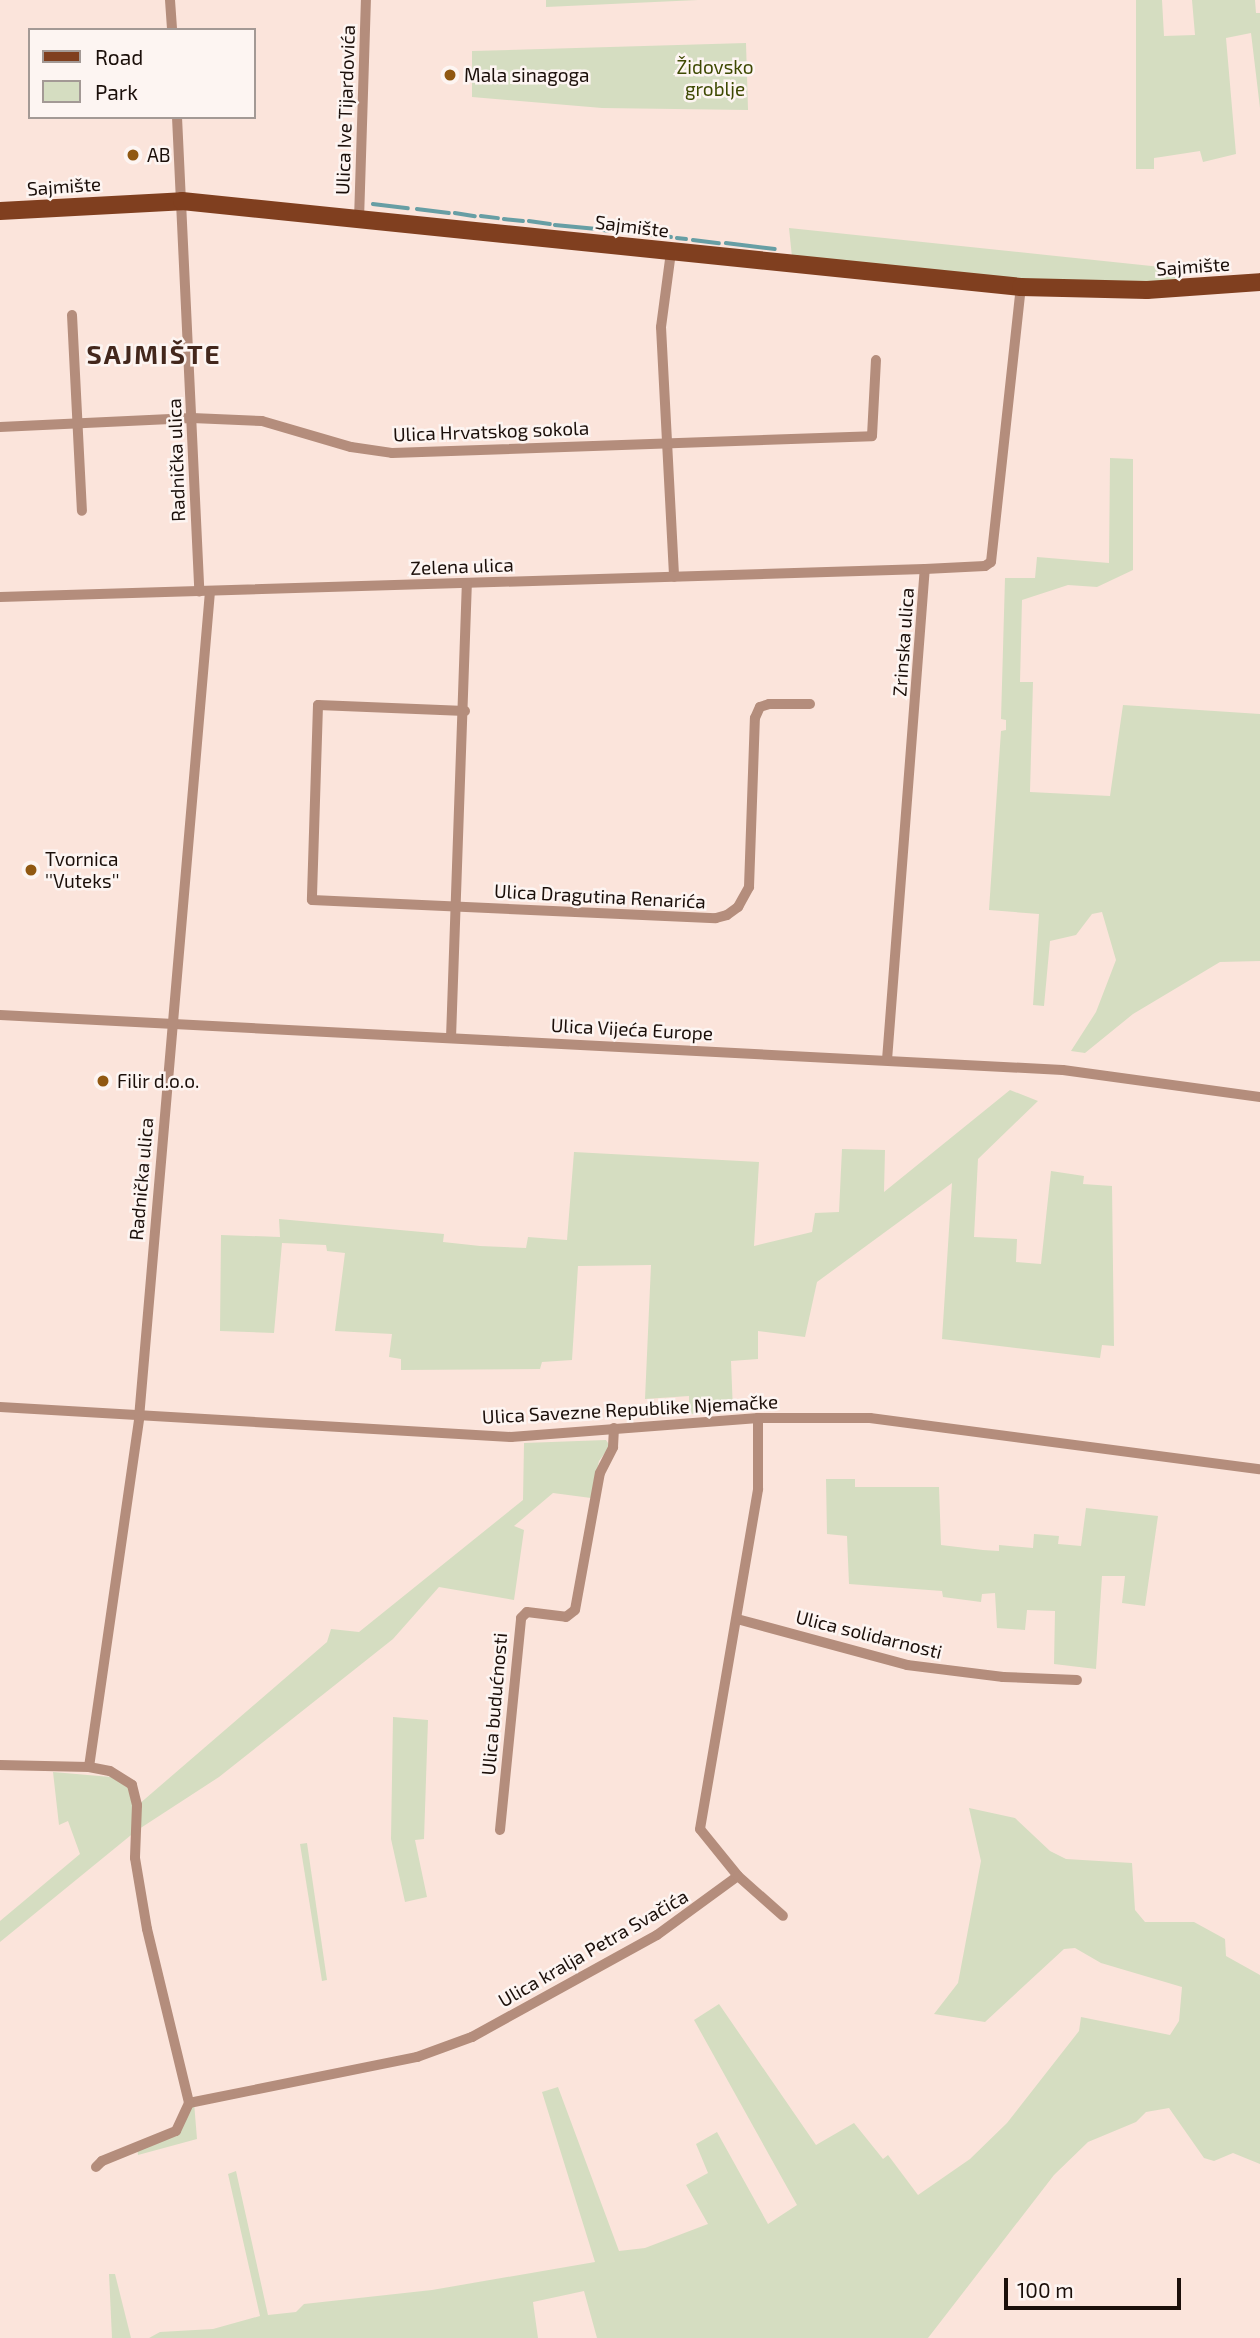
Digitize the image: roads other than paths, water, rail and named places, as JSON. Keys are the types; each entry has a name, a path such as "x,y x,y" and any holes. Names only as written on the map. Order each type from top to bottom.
{"main road":[{"name":"Sajmište","path":"0,211 182,201 1021,287 1147,290 1260,282"}],"street":[{"path":"170,0 172,28"},
{"name":"Ulica Ive Tijardovića","path":"359,220 366,0"},
{"name":"Radnička ulica","path":"89,1767 139,1418 173,1024 204,591 192,418 177,119"},
{"path":"671,252 661,327 674,577"},
{"name":"Zrinska ulica","path":"887,1060 925,569 985,566 991,562 1021,287"},
{"path":"72,315 82,510"},
{"name":"Ulica Hrvatskog sokola","path":"0,426 192,418 262,421 351,447 392,453 669,441 872,436 876,360"},
{"name":"Zelena ulica","path":"0,597 925,569"},
{"path":"450,1038 465,711 467,584"},
{"name":"Ulica Dragutina Renarića","path":"455,907 716,918 727,915 738,907 750,887 755,718 760,707 769,704 810,704"},
{"path":"455,907 312,900 318,705 465,711"},
{"name":"Ulica Vijeća Europe","path":"0,1015 887,1060 1111,1074 1260,1097"},
{"name":"Ulica Savezne Republike Njemačke","path":"0,1407 139,1418 511,1437 758,1418 924,1422 1260,1469"},
{"path":"758,1418 758,1489 700,1829 738,1876 783,1916"},
{"name":"Ulica budućnosti","path":"500,1830 521,1618 527,1612 566,1617 575,1610 600,1473 613,1447 614,1428"},
{"name":"Ulica solidarnosti","path":"737,1619 907,1665 1003,1678 1076,1680"},
{"path":"0,1765 89,1767 127,1779 136,1792 135,1858 145,1917 195,2102 176,2131 102,2161 96,2167"},
{"name":"Ulica kralja Petra Svačića","path":"195,2102 440,2050 601,1968 692,1912 738,1876"}],"waterway":[{"path":"373,204 408,208"},
{"path":"417,209 449,213"},
{"path":"455,213 475,216"},
{"path":"481,216 498,218"},
{"path":"504,219 523,221"},
{"path":"529,221 550,224"},
{"path":"555,225 597,229"},
{"path":"603,230 621,232"},
{"path":"628,233 646,235"},
{"path":"652,235 671,237"},
{"path":"677,238 686,239"},
{"path":"693,240 719,243"},
{"path":"726,243 775,249"}],"place":[{"name":"Mala sinagoga","path":"450,75"},
{"name":"AB","path":"133,155"},
{"name":"Tvornica ''Vuteks''","path":"31,870"},
{"name":"Filir d.o.o.","path":"103,1081"}],"district":[{"name":"SAJMIŠTE","path":"154,354"}],"park label":[{"name":"Židovsko groblje","path":"715,78"}]}
